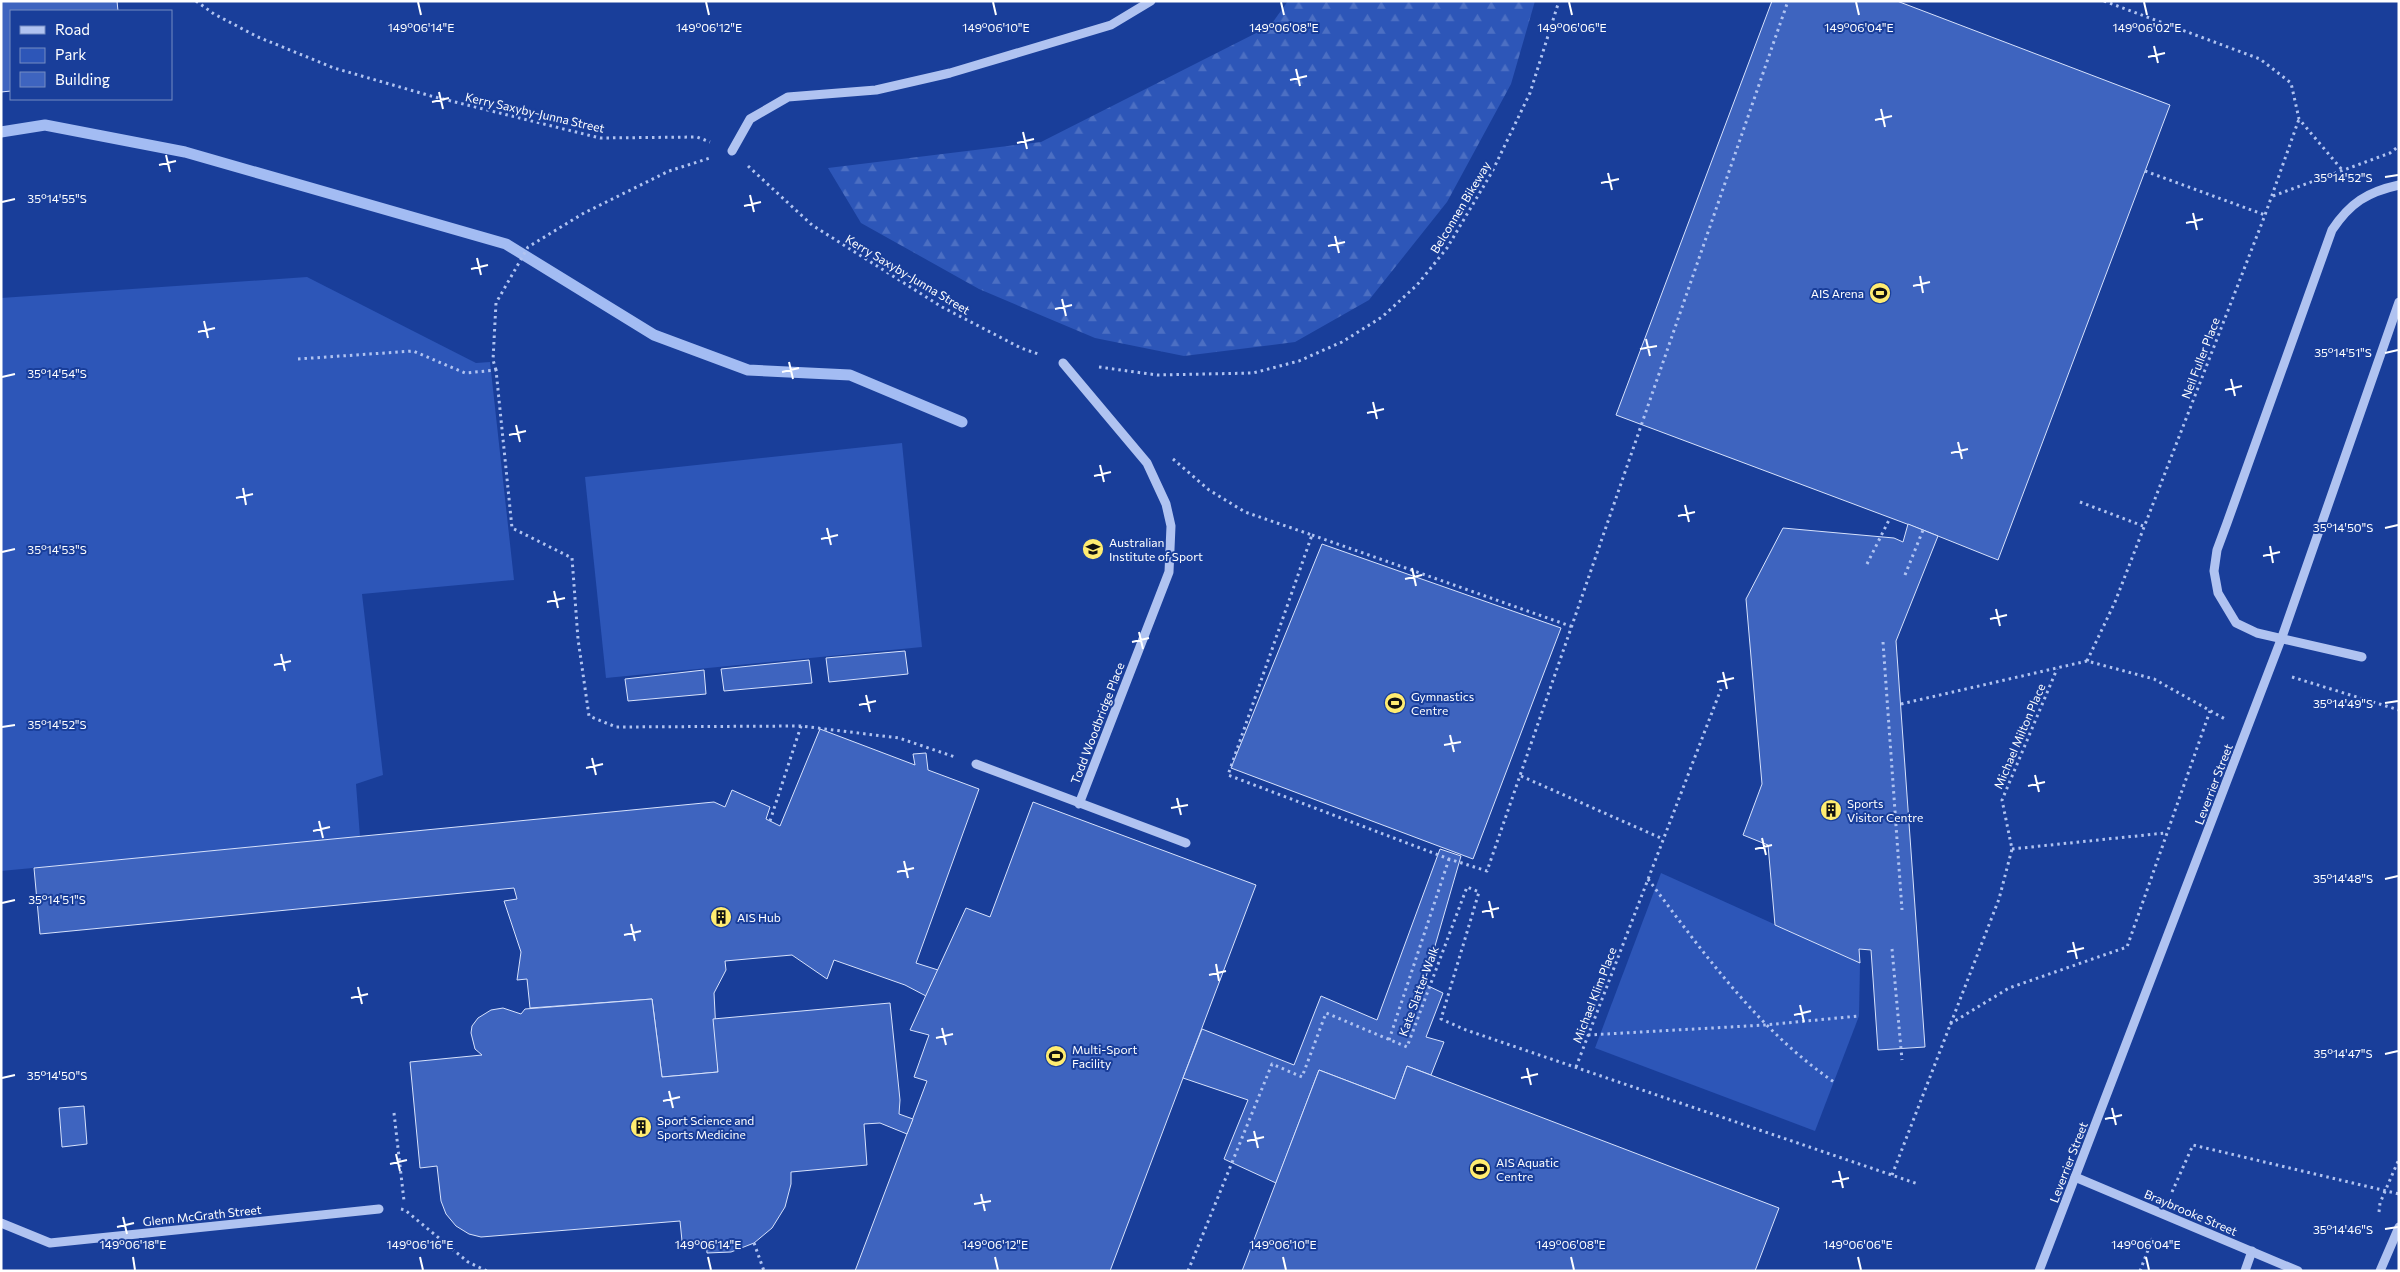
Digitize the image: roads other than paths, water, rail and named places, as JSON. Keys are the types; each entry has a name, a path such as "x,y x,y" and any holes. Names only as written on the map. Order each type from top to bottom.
{"street":[{"path":"732,151 750,119 788,96 876,90 950,73 1111,25 1151,1"},
{"path":"2362,657 2282,637 2257,634 2236,622 2218,593 2214,571 2217,550 2332,230 2345,210 2358,201 2386,188 2399,185"},
{"name":"Leverrier Street","path":"2039,1271 2270,670 2399,302"},
{"name":"Todd Woodbridge Place","path":"1062,363 1147,463 1166,504 1171,526 1169,572 1079,804"},
{"path":"976,764 1186,844"},
{"name":"Braybrooke Street","path":"2075,1177 2298,1271"},
{"name":"Glenn McGrath Street","path":"1,1223 50,1243 379,1209"},
{"path":"2380,1271 2399,1227"},
{"path":"2245,1271 2252,1251"}],"waterway":[{"path":"1,132 45,125 185,152 506,244 654,335 748,370 850,375 962,422"}],"place":[{"name":"AIS Arena","path":"1880,293"},
{"name":"Australian Institute of Sport","path":"1093,549"},
{"name":"Gymnastics Centre","path":"1395,703"},
{"name":"Sports Visitor Centre","path":"1831,810"},
{"name":"AIS Hub","path":"721,917"},
{"name":"Multi-Sport Facility","path":"1056,1056"},
{"name":"Sport Science and Sports Medicine","path":"641,1127"},
{"name":"AIS Aquatic Centre","path":"1480,1169"}]}
